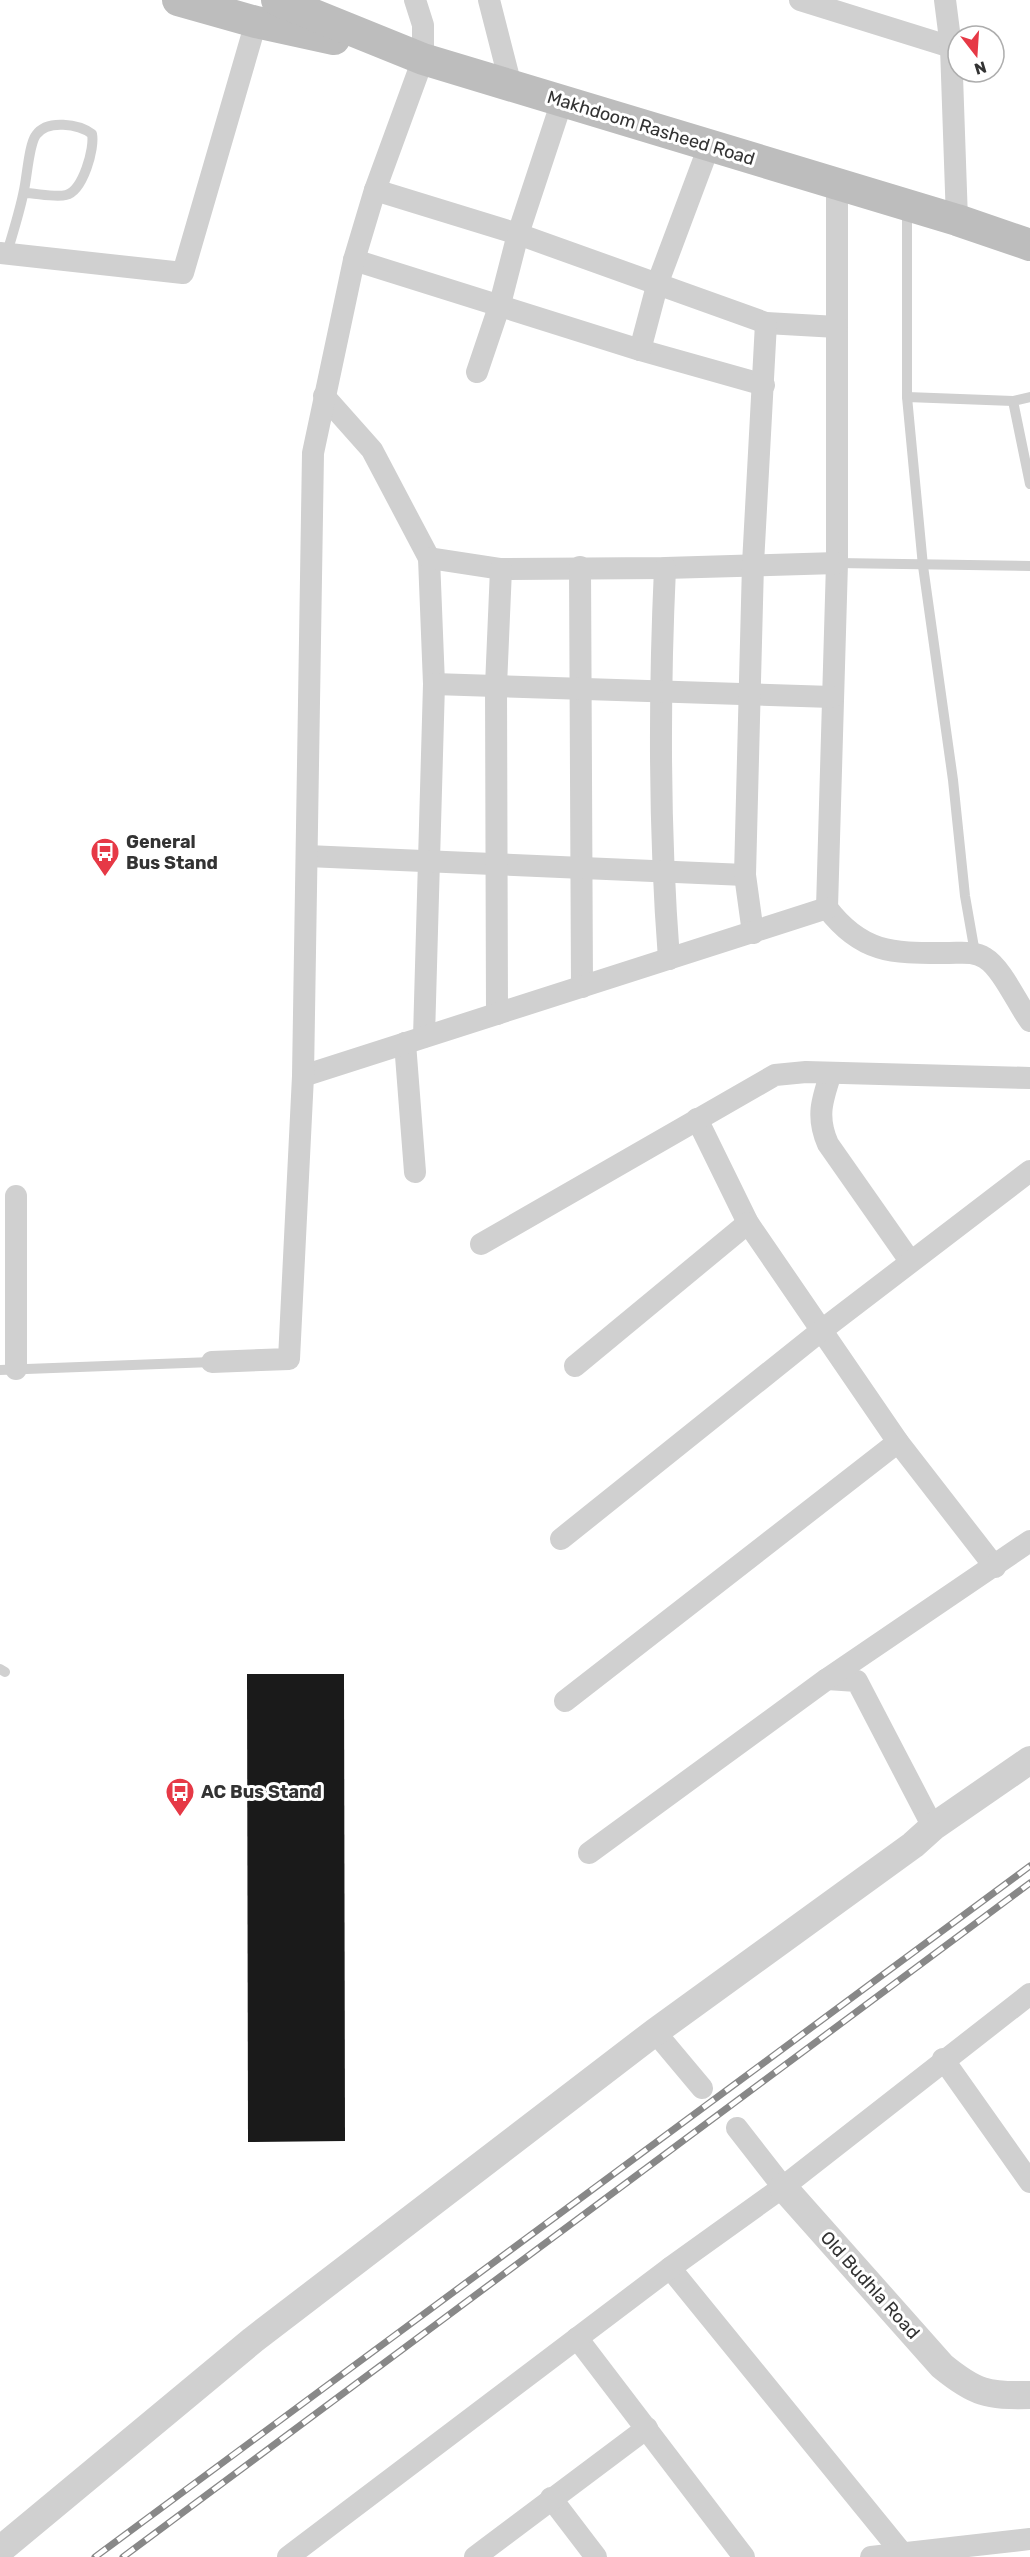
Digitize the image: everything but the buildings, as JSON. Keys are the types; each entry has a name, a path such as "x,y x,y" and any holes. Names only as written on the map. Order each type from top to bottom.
{"main road":[{"name":"Makhdoom Rasheed Road","path":"178,0 267,11 957,220 1030,245"}],"street":[{"path":"212,1362 289,1359 303,1076 313,453 354,260 375,189 423,59 423,25 415,0"},
{"path":"489,0 512,86"},
{"path":"800,0 823,4 946,45"},
{"path":"945,0 948,24"},
{"path":"3,253 183,273 267,11"},
{"path":"952,84 957,220"},
{"path":"477,372 500,304 518,234 562,101"},
{"path":"640,350 658,282 709,146"},
{"path":"837,184 837,563 827,908 842,927 858,939 877,948 897,953 975,953 987,958 1026,1009"},
{"path":"375,189 518,234 658,282 765,323 837,327"},
{"path":"354,260 500,304 640,350 764,385"},
{"path":"753,933 745,875 753,564 764,385 765,323"},
{"path":"324,396 372,450 429,558 434,684 431,862 414,1040 415,1172"},
{"path":"429,558 501,569 664,568 837,563"},
{"path":"580,567 582,987"},
{"path":"664,568 660,691 662,871 669,959"},
{"path":"496,1014 496,686 501,569"},
{"path":"434,684 832,697"},
{"path":"307,856 745,875"},
{"path":"303,1076 827,908"},
{"path":"481,1244 775,1075 806,1072 1030,1078"},
{"path":"831,1073 820,1104 821,1129 828,1144 910,1261"},
{"path":"698,1119 748,1223 898,1442 995,1567"},
{"path":"561,1539 822,1330 1030,1171"},
{"path":"8,1370 16,1196"},
{"path":"575,1366 748,1223"},
{"path":"565,1701 898,1442"},
{"path":"589,1853 827,1679 995,1567 1030,1541"},
{"path":"827,1679 857,1681 933,1827"},
{"path":"0,2550 253,2340 655,2032 913,1845 933,1827 1030,1760"},
{"path":"288,2557 670,2268 783,2187 943,2059 1030,1994"},
{"path":"655,2032 702,2088"},
{"path":"943,2059 1030,2182"},
{"name":"Old Budhla Road","path":"737,2128 783,2187 942,2366 968,2387 1001,2396 1030,2395"},
{"path":"670,2268 902,2553"},
{"path":"577,2338 744,2557"},
{"path":"476,2557 647,2428"},
{"path":"551,2499 596,2557"},
{"path":"871,2557 902,2553 1009,2549 1030,2539"}],"lane":[{"path":"3,253 24,192 35,136 44,128 57,125 85,128 92,134 94,143 81,181 75,191 66,196 24,192"},
{"path":"907,205 907,398 923,566 975,953"},
{"path":"907,398 1013,401 1030,397"},
{"path":"1013,401 1030,484"},
{"path":"837,563 1030,566"},
{"path":"8,1370 212,1362"}],"railway":[{"path":"95,2557 1030,1866"},
{"path":"123,2557 1030,1883"}],"place":[{"name":"General Bus Stand","path":"105,878"},
{"name":"AC Bus Stand","path":"180,1818"}]}
